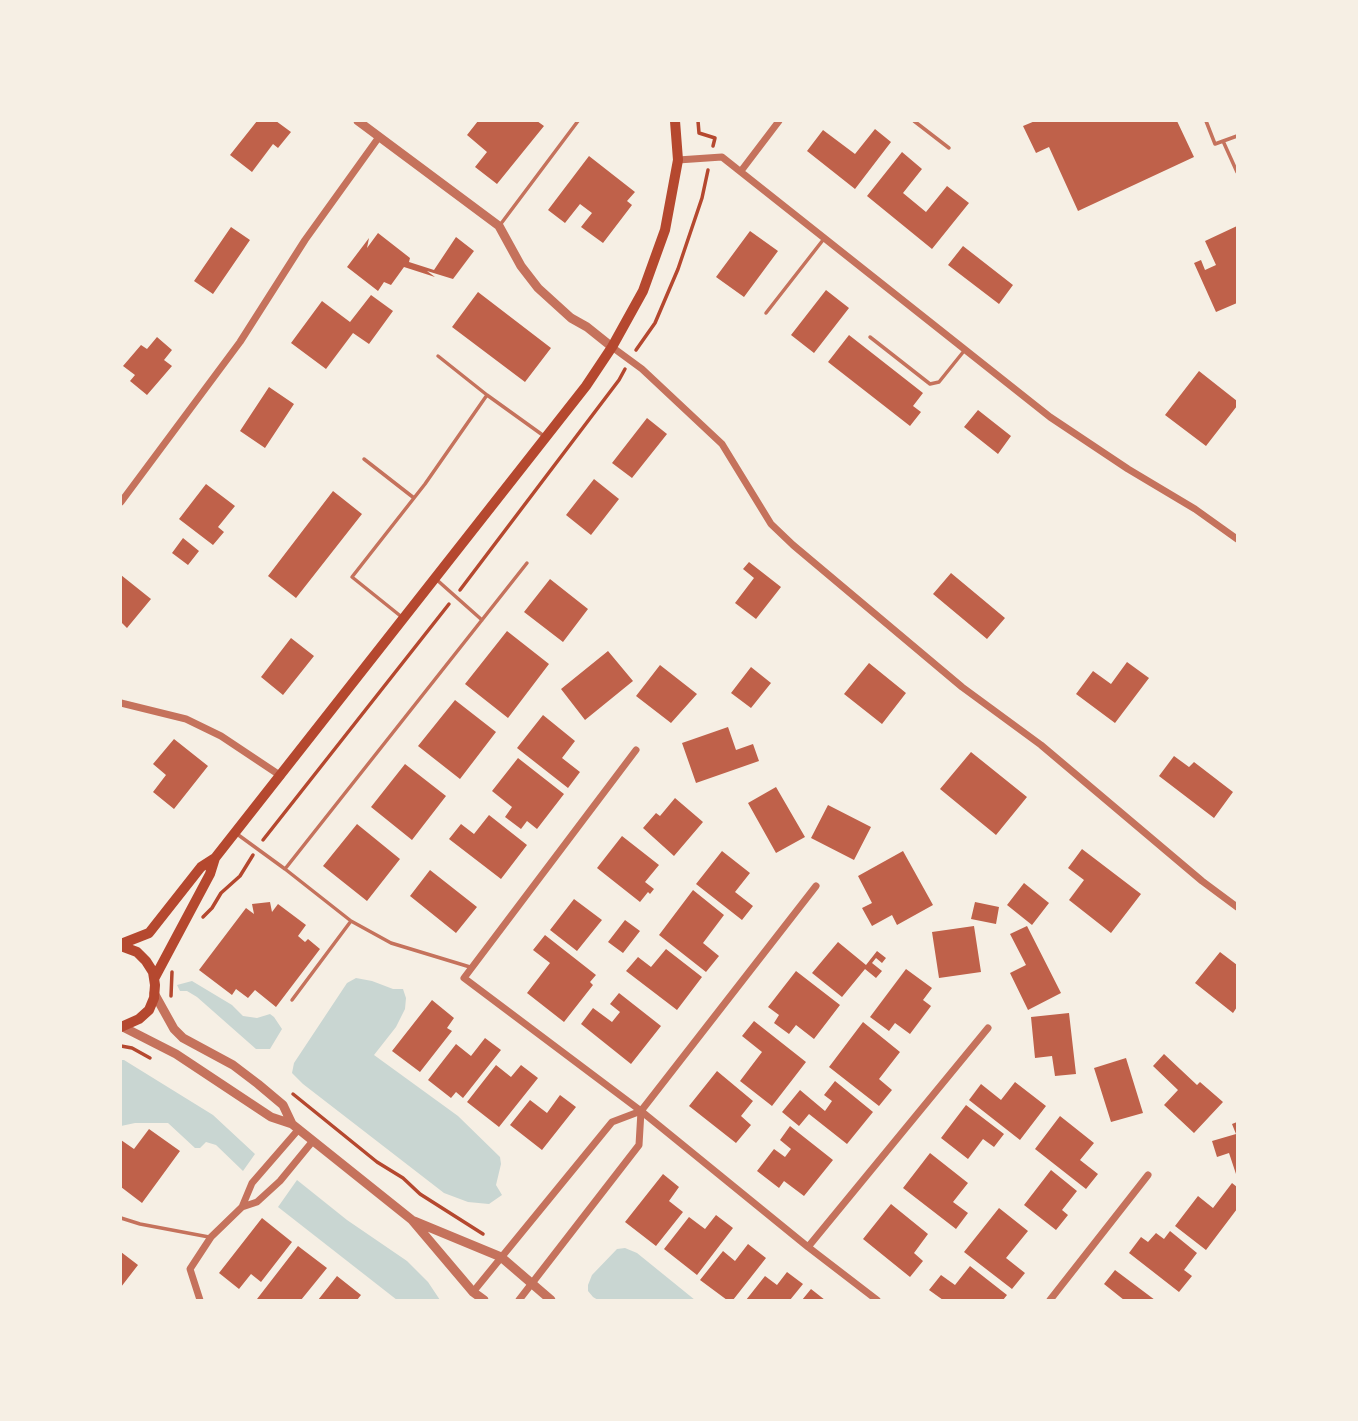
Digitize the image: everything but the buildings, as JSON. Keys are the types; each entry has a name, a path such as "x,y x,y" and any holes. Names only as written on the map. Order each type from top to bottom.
{"main road":[{"path":"121,945 149,933 201,867 215,858 586,386 612,347 643,291 665,230 678,160 675,121"},
{"path":"154,979 210,874 215,858"},
{"path":"121,945 137,952 146,961 154,979 155,993 149,1010 139,1020 122,1027"}],"street":[{"path":"358,121 499,226 538,288 571,318 630,359 722,444 771,524 793,545 962,687 1041,745 1202,881 1237,907"},
{"path":"741,171 779,121"},
{"path":"121,502 240,342 305,240 379,137"},
{"path":"678,160 722,157 1050,417 1128,469 1236,535"},
{"path":"121,703 186,719 221,737 281,776"},
{"path":"636,750 464,978 641,1111 877,1300"},
{"path":"473,1292 611,1122 641,1111 816,886"},
{"path":"155,993 174,1029 183,1038 233,1065 258,1084 283,1105 295,1127"},
{"path":"122,1027 176,1054 271,1117 295,1127 412,1220 473,1292 484,1300"},
{"path":"808,1247 988,1028"},
{"path":"519,1300 639,1144 641,1111"},
{"path":"200,1300 190,1269 211,1237 242,1207 252,1183 295,1127"},
{"path":"242,1207 257,1202 280,1181 312,1142"},
{"path":"1050,1300 1148,1175"},
{"path":"412,1220 501,1257 551,1300"}],"lane":[{"path":"499,226 578,121"},
{"path":"914,121 949,148"},
{"path":"1206,121 1215,144 1237,136"},
{"path":"1223,141 1237,172"},
{"path":"766,313 825,238"},
{"path":"870,337 930,384 939,382 965,349"},
{"path":"438,356 546,438"},
{"path":"404,619 352,577 414,498 487,395"},
{"path":"364,459 414,498"},
{"path":"285,869 527,563"},
{"path":"435,578 482,620"},
{"path":"236,832 351,921 391,943 472,968"},
{"path":"292,1000 351,921"},
{"path":"121,1218 211,1237"}],"path":[{"path":"202,918 212,908 221,892 240,876 258,847 455,596 619,380 655,323 678,269 702,198 715,138 699,133 698,121"},
{"path":"171,998 173,971"},
{"path":"121,1046 132,1048 150,1058"},
{"path":"286,1090 377,1162 403,1178 420,1194 508,1249"}],"shaded area":[{"path":"356,978 393,989 403,989 405,1009 396,1027 374,1055 458,1116 500,1157 496,1185 502,1195 489,1204 468,1202 444,1193 292,1073 294,1063 347,983"},
{"path":"192,981 232,1005 243,1016 257,1018 270,1014 274,1017 282,1029 270,1049 256,1049 197,997 187,991 180,991 177,985"},
{"path":"121,1060 213,1115 255,1154 243,1171 216,1145 206,1142 200,1148 195,1148 168,1123 135,1123 121,1126"},
{"path":"297,1180 347,1220 407,1261 428,1282 440,1300 397,1300 278,1207"},
{"path":"625,1248 637,1253 695,1300 598,1300 593,1297 588,1291 592,1275 617,1249"}]}
